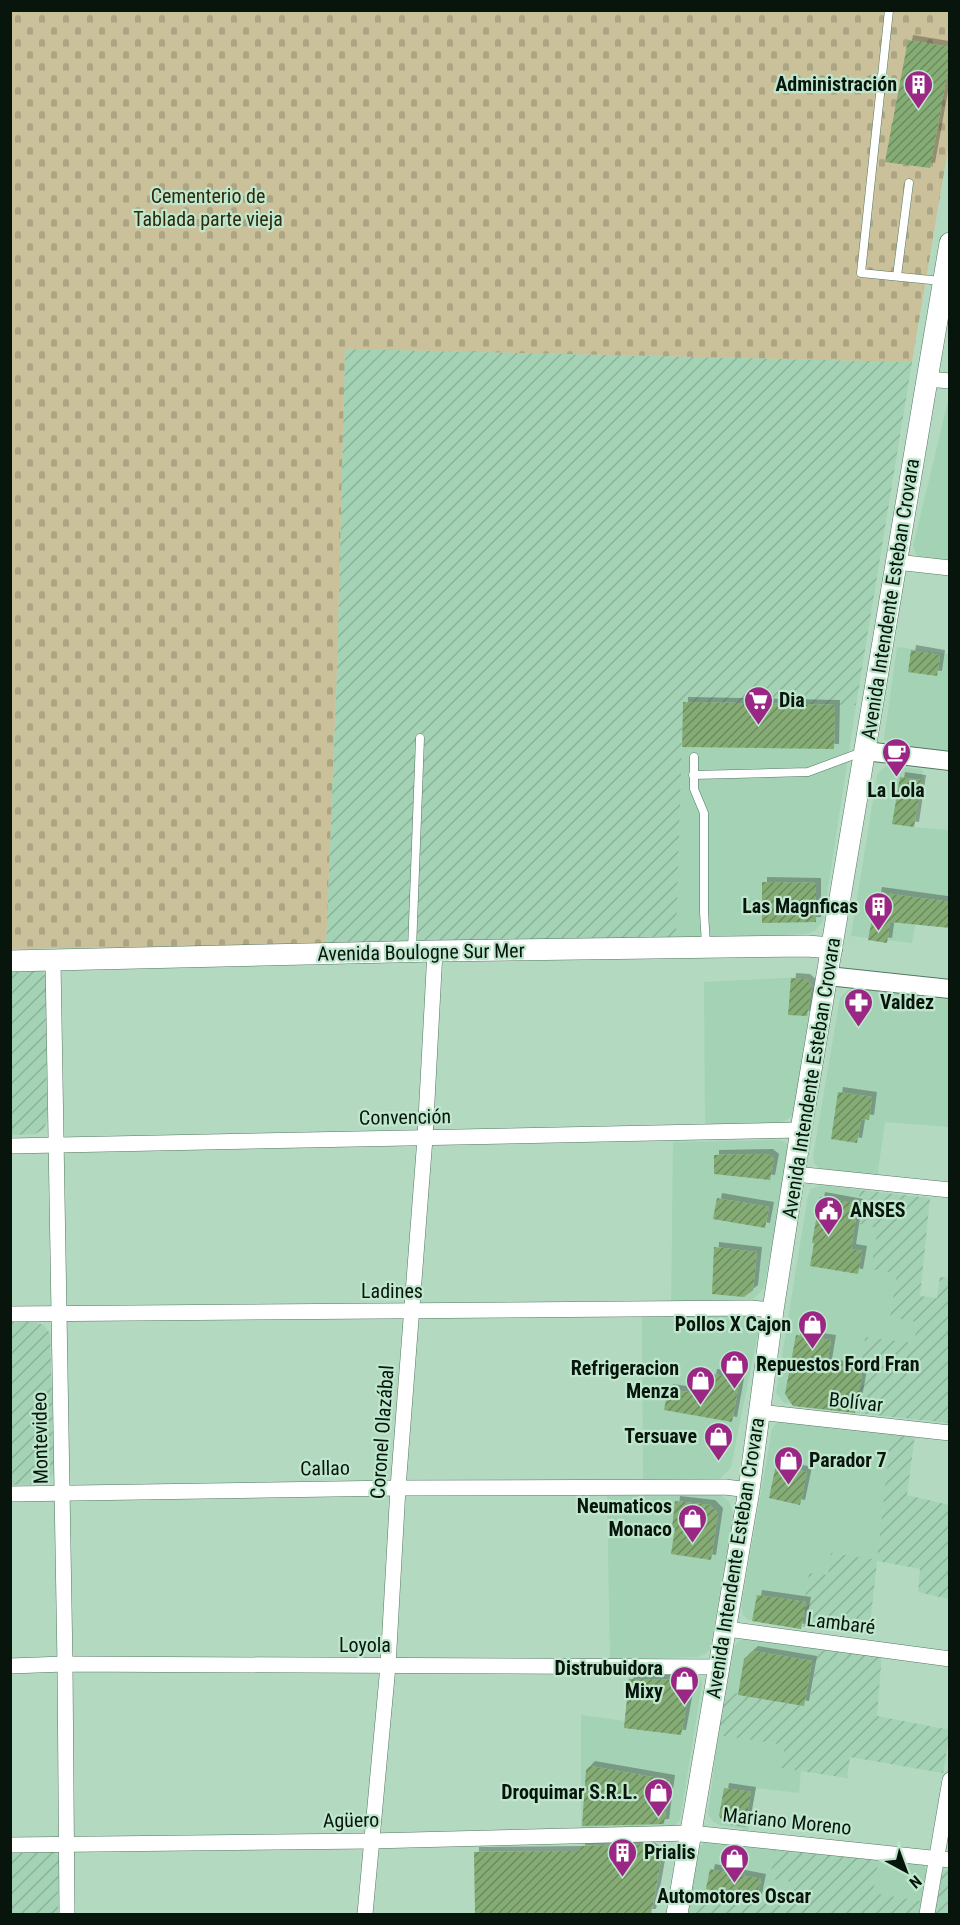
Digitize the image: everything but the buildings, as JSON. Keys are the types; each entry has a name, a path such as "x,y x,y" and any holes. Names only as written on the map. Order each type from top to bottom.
{"main road":[{"name":"Avenida Intendente Esteban Crovara","path":"677,1914 749,1490 773,1310 801,1130 950,243"},
{"name":"Avenida Boulogne Sur Mer","path":"10,961 435,951 807,946 831,948"}],"street":[{"path":"927,379 950,381"},
{"path":"896,562 950,568"},
{"path":"865,751 950,761"},
{"name":"Coronel Olazábal","path":"365,1914 388,1666 435,951"},
{"name":"Montevideo","path":"53,961 67,1914"},
{"path":"828,976 950,990"},
{"name":"Convención","path":"10,1146 801,1130"},
{"path":"795,1174 950,1190"},
{"name":"Ladines","path":"10,1314 751,1308 773,1310"},
{"name":"Bolívar","path":"759,1412 950,1433"},
{"name":"Callao","path":"10,1494 398,1488 724,1488 749,1490"},
{"name":"Lambaré","path":"727,1629 950,1659"},
{"name":"Loyola","path":"10,1666 65,1664 718,1666"},
{"path":"927,1914 943,1859 950,1780"},
{"name":"Agüero","path":"10,1845 371,1841 692,1833"},
{"name":"Mariano Moreno","path":"692,1833 943,1859"}],"lane":[{"path":"889,10 861,273 943,281"},
{"path":"897,276 909,183"},
{"path":"412,952 420,738"},
{"path":"693,775 808,772 865,751"},
{"path":"693,757 694,789 704,813 706,949"}],"shaded area":[{"path":"345,349 912,362 856,705 683,703 676,939 326,944 337,668"},
{"path":"949,397 949,560 920,557 913,546"},
{"path":"897,647 949,654 949,753 897,749 884,739"},
{"path":"683,702 856,705 823,921 815,931 806,934 676,939"},
{"path":"889,765 923,770 914,827 949,830 949,924 916,920 912,943 851,936 877,775"},
{"path":"10,969 37,969 44,972 46,979 47,1120 44,1129 35,1134 11,1135"},
{"path":"804,977 814,989 797,1109 793,1116 775,1123 705,1125 704,982"},
{"path":"849,989 949,999 949,1127 885,1122 877,1178 822,1171 814,1163 813,1157 840,998"},
{"path":"779,1140 790,1147 764,1288 750,1303 671,1307 673,1142"},
{"path":"823,1185 860,1190 855,1223 878,1227 897,1273 890,1317 917,1321 914,1343 865,1337 856,1413 784,1403 776,1393 808,1195 811,1189"},
{"path":"860,1190 930,1198 920,1296 937,1298 940,1277 949,1278 949,1423 856,1413 865,1337 914,1343 917,1322 890,1317 897,1273 871,1269 878,1228 855,1223"},
{"path":"744,1314 757,1321 759,1328 731,1467 714,1482 643,1483 642,1317"},
{"path":"11,1322 34,1322 44,1325 50,1334 54,1472 49,1480 42,1484 11,1485"},
{"path":"783,1420 891,1432 877,1561 828,1576 809,1573 800,1626 748,1620 743,1615 741,1607 772,1429 776,1423"},
{"path":"891,1432 915,1434 907,1495 949,1505 949,1599 918,1592 920,1569 877,1561 869,1635 800,1626 809,1573 828,1575 831,1553 877,1560"},
{"path":"719,1494 729,1501 734,1516 710,1649 704,1655 697,1657 610,1659 607,1496"},
{"path":"750,1637 817,1645 810,1704 726,1691 734,1647 740,1640"},
{"path":"817,1645 882,1653 877,1716 950,1730 943,1773 850,1757 847,1778 781,1768 785,1745 718,1735 726,1691 810,1704"},
{"path":"629,1669 690,1669 699,1675 702,1684 680,1820 671,1829 581,1831 581,1715 625,1721"},
{"path":"718,1735 785,1745 781,1767 801,1771 799,1793 756,1788 748,1830 720,1825 713,1822 708,1814"},
{"path":"711,1839 775,1846 790,1881 786,1903 692,1887 699,1848"},
{"path":"775,1846 879,1857 873,1893 921,1901 919,1914 688,1914 692,1887 786,1903 789,1881 770,1879"},
{"path":"50,1850 59,1858 58,1914 11,1914 10,1851"},
{"path":"879,1857 925,1866 921,1901 873,1893"},
{"path":"949,1868 949,1914 934,1914 939,1879"}],"green space":[{"name":"Cementerio de Tablada parte vieja","path":"10,11 949,11 949,143 912,362 345,349 337,668 326,944 11,949"}],"place":[{"name":"Administración","path":"918,110"},
{"name":"Dia","path":"758,726"},
{"name":"La Lola","path":"896,778"},
{"name":"Las Magnficas","path":"879,932"},
{"name":"Valdez","path":"859,1028"},
{"name":"ANSES","path":"829,1236"},
{"name":"Pollos X Cajon","path":"812,1350"},
{"name":"Repuestos Ford Fran","path":"735,1390"},
{"name":"Refrigeracion Menza","path":"700,1406"},
{"name":"Tersuave","path":"718,1462"},
{"name":"Parador 7","path":"788,1486"},
{"name":"Neumaticos Monaco","path":"693,1544"},
{"name":"Distrubuidora Mixy","path":"684,1706"},
{"name":"Droquimar S.R.L.","path":"659,1818"},
{"name":"Prialis","path":"623,1878"},
{"name":"Automotores Oscar","path":"734,1884"}]}
